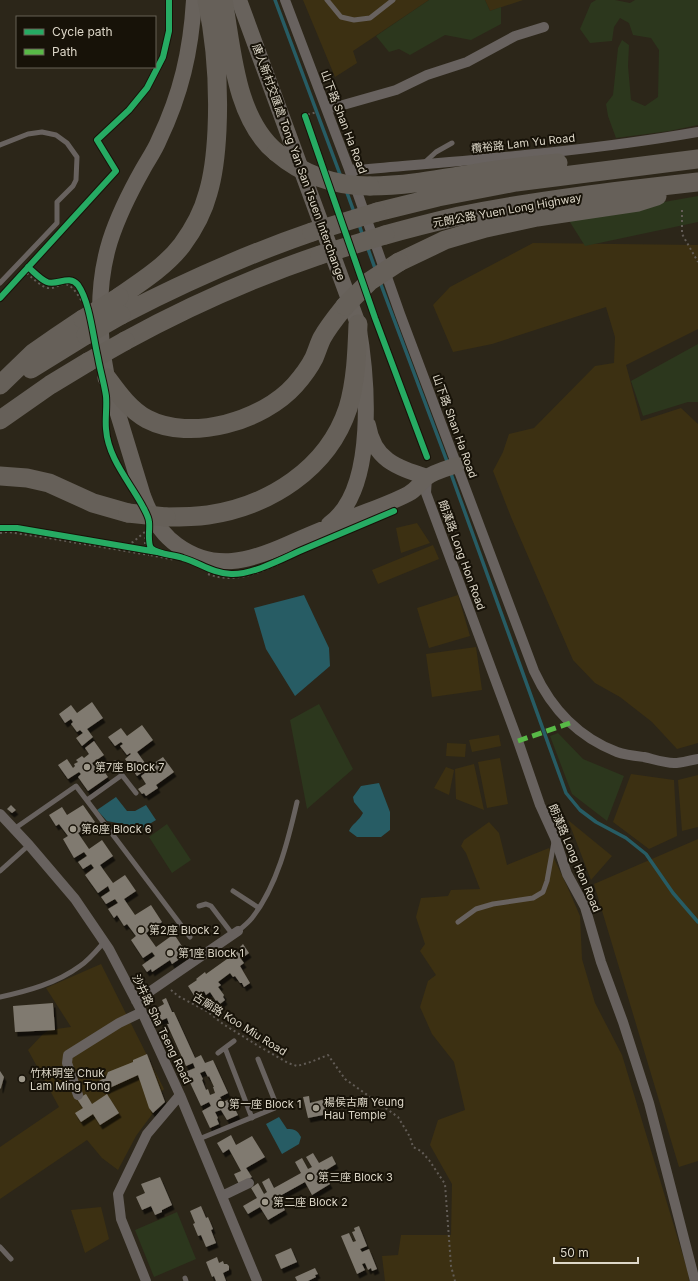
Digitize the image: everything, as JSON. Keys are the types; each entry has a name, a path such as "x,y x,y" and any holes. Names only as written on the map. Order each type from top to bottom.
{"highway":[{"path":"120,306 181,246 195,224 208,194 215,158 218,107 213,38 207,0"},
{"path":"223,0 236,72 245,104 254,125 262,139 276,152 294,166 315,176 339,183 370,186 395,186 498,170 573,161 669,162"},
{"path":"0,385 33,353 85,317 168,290 240,258 312,232 377,212 438,197 516,182 698,159"},
{"path":"106,378 136,411 157,423 173,428 189,428 210,427 232,422 268,407 294,386 314,358 331,324 345,306 370,281 399,262 445,240 486,228 537,217 638,202 698,182"},
{"name":"元朗公路 Yuen Long Highway","path":"0,420 50,385 124,340 154,324 265,274 320,255 385,235 460,216 491,210 615,192 698,182"},
{"path":"0,390 38,365 85,317"},
{"path":"0,476 27,478 49,483 93,503 128,513 166,517 208,515 257,502 300,477 328,448 336,435 347,410 354,382 358,324"}],"main road":[{"path":"194,0 189,51 184,76 159,142 131,192 110,241 102,273 100,296 99,320 106,378 150,513 167,537 181,548 195,556 213,560 231,562 240,561 265,554 341,521 389,503 410,493 430,475 454,466"},
{"name":"唐人新村交匯處 Tong Yan San Tsuen Interchange","path":"239,0 358,324 363,353 366,413"},
{"path":"320,530 338,516 352,494 361,459 366,413"},
{"path":"366,413 369,433 375,447 386,459 396,466 430,475"}],"street":[{"name":"山下路 Shan Ha Road","path":"285,0 350,169 454,466 541,687 553,704 570,723 584,736 598,744 618,752 674,763 698,759"},
{"path":"326,108 336,107 396,90 427,75 467,62 515,36 544,27"},
{"name":"欖裕路 Lam Yu Road","path":"350,169 357,170 558,152 698,132"},
{"name":"朗漢路 Long Hon Road","path":"430,475 426,493 518,741 540,805 555,838 567,874 585,907 601,962 623,1022 649,1103 695,1281"},
{"name":"沙井路 Sha Tseng Road","path":"0,814 29,845 75,899 109,949 142,1012 180,1095 257,1281"},
{"path":"136,1001 236,933"},
{"path":"78,1095 67,1063 68,1055 119,1023 142,1012"},
{"path":"146,1281 121,1219 118,1194 147,1134 180,1095"},
{"path":"222,1196 249,1183"},
{"name":"朗漢路 Long Hon Road","path":"688,1253 698,1272"}],"lane":[{"path":"327,0 341,17 354,20 370,18 394,0"},
{"path":"0,145 28,134 42,132 56,135 67,143 77,158 76,180 73,186 57,202 57,223 0,283"},
{"path":"422,164 436,152 452,143"},
{"path":"114,763 136,793"},
{"path":"87,800 122,774"},
{"path":"14,829 76,786 190,937"},
{"path":"199,906 206,904 211,906 236,933 251,919 265,898 284,856 297,802"},
{"path":"458,922 476,909 493,904 533,898 543,892 547,881 555,838"},
{"path":"0,871 29,845"},
{"path":"233,890 259,908"},
{"path":"0,997 51,983 81,966 104,942"},
{"path":"218,1053 234,1041"},
{"path":"225,1048 252,1118"},
{"path":"199,1139 276,1107 258,1059"},
{"path":"0,1248 11,1259"}],"path":[{"path":"306,115 307,123"},
{"path":"682,210 682,234 698,262"},
{"path":"19,277 28,267 46,282 53,284 63,280 70,280 75,283 79,287 86,303 85,317"},
{"path":"22,269 48,288 54,288 63,284 71,287 85,317"},
{"path":"106,412 106,430 109,444 117,464 126,480"},
{"path":"129,547 138,544 142,540 147,534 148,525 150,547 157,552"},
{"path":"0,528 17,528 157,552 183,558"},
{"path":"117,549 133,542 147,530"},
{"path":"0,532 42,537 150,555"},
{"path":"207,569 216,572 239,574 284,558"}],"shaded area":[{"path":"303,0 429,0 353,51 357,63 335,77"},
{"path":"485,0 523,0 490,11"},
{"path":"533,243 698,245 698,329 626,365 641,421 681,408 698,424 698,743 677,749 652,722 620,697 595,683 573,660 511,517 493,471 503,452 509,434 534,428 595,366 614,363 615,337 606,307 492,344 453,352 433,305 450,287"},
{"path":"417,523 430,543 401,553 396,528"},
{"path":"433,545 439,559 378,584 372,570"},
{"path":"458,595 470,636 429,648 417,608"},
{"path":"476,647 482,690 432,697 426,654"},
{"path":"499,735 501,746 472,752 469,740"},
{"path":"447,743 466,744 465,757 446,756"},
{"path":"500,758 508,804 487,808 478,762"},
{"path":"474,764 484,810 456,799 455,769"},
{"path":"446,767 454,770 449,795 434,788"},
{"path":"631,774 674,780 677,836 649,849 613,822"},
{"path":"698,775 698,827 682,831 678,780"},
{"path":"568,820 612,856 591,880"},
{"path":"489,822 499,833 507,865 549,848 567,886 580,916 582,959 595,1003 622,1055 688,1272 689,1281 385,1281 382,1256 398,1255 401,1235 451,1235 452,1184 430,1145 438,1120 465,1110 454,1062 432,1034 420,1007 428,981 436,975 420,951 425,944 416,917 421,898 448,896 451,890 480,889 466,853 461,846 464,840"},
{"path":"698,839 698,1161 679,1167 594,884"},
{"path":"101,964 164,1089 161,1092 165,1102 153,1113 136,1136 118,1170 102,1158 87,1140 0,1199 0,1147 59,1107 28,1050 43,1034 49,1030 71,1027 46,988"},
{"path":"101,1207 109,1239 85,1253 71,1210"}],"green space":[{"path":"429,0 485,0 490,11 501,7 501,24 471,40 445,35 410,55 399,49 389,52 376,36"},
{"path":"596,0 615,0 630,3 635,0 698,0 698,125 669,131 616,138 608,116 606,104 613,95 618,48 622,40 629,45 628,66 631,100 645,106 658,97 659,50 651,38 633,35 629,23 620,18 614,27 612,41 590,43 580,29 591,3"},
{"path":"698,196 698,222 585,246 568,219"},
{"path":"698,344 698,402 688,402 643,416 631,381"},
{"path":"319,704 353,769 307,809 290,720"},
{"path":"558,733 583,759 624,776 607,821 572,794 550,736"},
{"path":"167,824 191,860 172,873 149,837"},
{"path":"177,1212 196,1259 154,1277 135,1230"}],"water":[{"path":"304,595 329,648 330,666 295,696 266,649 254,608"},
{"path":"379,783 390,812 390,830 381,837 357,837 349,831 363,813 354,802 353,797 361,786"},
{"path":"116,797 127,811 135,811 146,805 156,820 143,828 107,821 97,810"},
{"path":"279,1117 287,1129 296,1130 301,1137 299,1144 282,1154 266,1124"}],"building":[{"path":"92,702 103,718 87,729 93,737 82,746 76,738 83,733 80,730 77,732 71,724 73,722 71,719 65,723 59,714 71,705 77,713"},
{"path":"142,725 153,740 137,752 148,767 163,757 174,772 156,785 158,788 146,796 138,789 146,784 141,776 145,773 144,771 137,776 125,759 131,754 130,753 127,755 120,746 123,744 121,742 115,746 108,737 121,728 127,736"},
{"name":"第7座 Block 7","path":"94,741 104,755 92,763 94,766 98,763 108,777 88,791 78,777 81,774 79,772 68,779 58,765 67,759 73,768 75,766 74,764 78,762 76,760 82,756 84,758 89,754 85,748"},
{"path":"11,805 16,810 12,813 7,809"},
{"path":"83,805 95,822 78,833 89,849 102,840 113,856 100,865 113,883 125,875 136,891 124,899 135,915 151,905 162,922 146,933 156,947 174,934 187,954 172,964 170,960 152,972 151,969 147,972 142,965 155,956 152,952 143,958 131,940 136,936 127,924 124,926 117,915 114,918 108,909 118,903 115,899 106,904 101,897 110,891 108,886 98,893 85,875 94,868 91,864 83,869 78,862 87,856 84,852 74,858 63,839 68,836 59,824 56,826 49,815 62,807 67,815"},
{"path":"243,944 249,953 241,959 244,963 240,966 250,983 244,987 235,976 233,977 230,973 218,982 221,985 218,987 224,995 223,997 225,1000 220,1004 210,992 206,995 204,991 195,997 188,986 205,972 206,974 236,951 237,952 242,949 240,947"},
{"path":"166,998 172,1012 174,1012 195,1058 201,1055 205,1063 213,1060 228,1093 220,1097 223,1102 230,1099 238,1115 227,1120 221,1110 215,1112 219,1124 210,1128 202,1111 211,1106 209,1102 201,1106 185,1072 195,1068 193,1063 186,1066 167,1024 169,1024 167,1018 160,1021 155,1009 164,1004 162,1000","holes":["205,1071 208,1077 209,1076 214,1087 215,1093 210,1095 208,1089 206,1090 200,1073"]},
{"path":"53,1003 55,1030 15,1032 13,1006"},
{"path":"147,1054 165,1102 153,1113 149,1108 138,1075 105,1090 99,1081 106,1077 108,1072 133,1062 133,1060"},
{"path":"0,1071 4,1077 0,1089"},
{"path":"86,1094 92,1104 107,1094 119,1113 100,1125 93,1114 81,1122 75,1113 83,1108 77,1099"},
{"name":"楊侯古廟 Yeung Hau Temple","path":"309,1096 310,1103 325,1099 328,1114 308,1118 303,1097"},
{"name":"第一座 Block 1","path":"231,1135 236,1145 252,1136 265,1157 246,1168 252,1177 239,1184 234,1174 241,1171 229,1149 223,1153 217,1143"},
{"path":"313,1153 319,1163 332,1156 336,1164 323,1172 330,1184 312,1195 305,1182 278,1197 285,1210 268,1220 260,1207 248,1214 243,1206 257,1198 251,1188 258,1183 264,1194 267,1192 262,1182 269,1178 274,1188 301,1173 295,1162 302,1158 308,1169 312,1167 306,1157"},
{"path":"160,1177 172,1205 155,1215 151,1206 142,1210 136,1197 145,1193 141,1184"},
{"path":"201,1206 213,1229 211,1230 216,1243 206,1247 201,1235 198,1236 190,1211"},
{"name":"第二座 Block 2","path":"359,1226 367,1246 360,1249 362,1252 369,1249 377,1269 372,1271 371,1268 368,1270 365,1263 362,1264 365,1270 357,1274 341,1236 349,1233 353,1242 356,1241 352,1232 355,1231 354,1228"},
{"path":"291,1248 297,1262 281,1269 275,1255"},
{"path":"217,1257 219,1263 223,1261 224,1264 229,1266 229,1270 223,1273 226,1281 216,1281 214,1276 212,1277 206,1262"},
{"path":"315,1268 318,1274 315,1275 316,1277 308,1281 297,1281 295,1277"}],"waterway":[{"path":"275,0 341,177"},
{"path":"346,190 354,212"},
{"path":"359,224 363,237"},
{"path":"367,246 376,271"},
{"path":"380,282 448,464"},
{"path":"450,471 566,793 580,810 596,822 626,838 646,854 673,893 698,922"}],"marked path":[{"path":"518,741 570,723"}],"cycle path":[{"path":"0,298 116,171 97,140 129,110 147,88 163,57 169,31 169,0"},
{"path":"305,116 375,318 427,457"},
{"path":"28,267 47,282 55,283 71,280 78,285 82,292 91,320 105,391 108,440 120,469 147,515 149,520 149,542 153,550 189,560 218,572 239,574 267,566 394,511"},
{"path":"0,528 17,528 157,552"}],"place":[{"name":"第7座 Block 7","path":"87,767"},
{"name":"第6座 Block 6","path":"73,829"},
{"name":"第2座 Block 2","path":"141,930"},
{"name":"第1座 Block 1","path":"170,953"},
{"name":"竹林明堂 Chuk Lam Ming Tong","path":"22,1079"},
{"name":"第一座 Block 1","path":"221,1104"},
{"name":"楊侯古廟 Yeung Hau Temple","path":"316,1108"},
{"name":"第三座 Block 3","path":"310,1177"},
{"name":"第二座 Block 2","path":"265,1202"}]}
